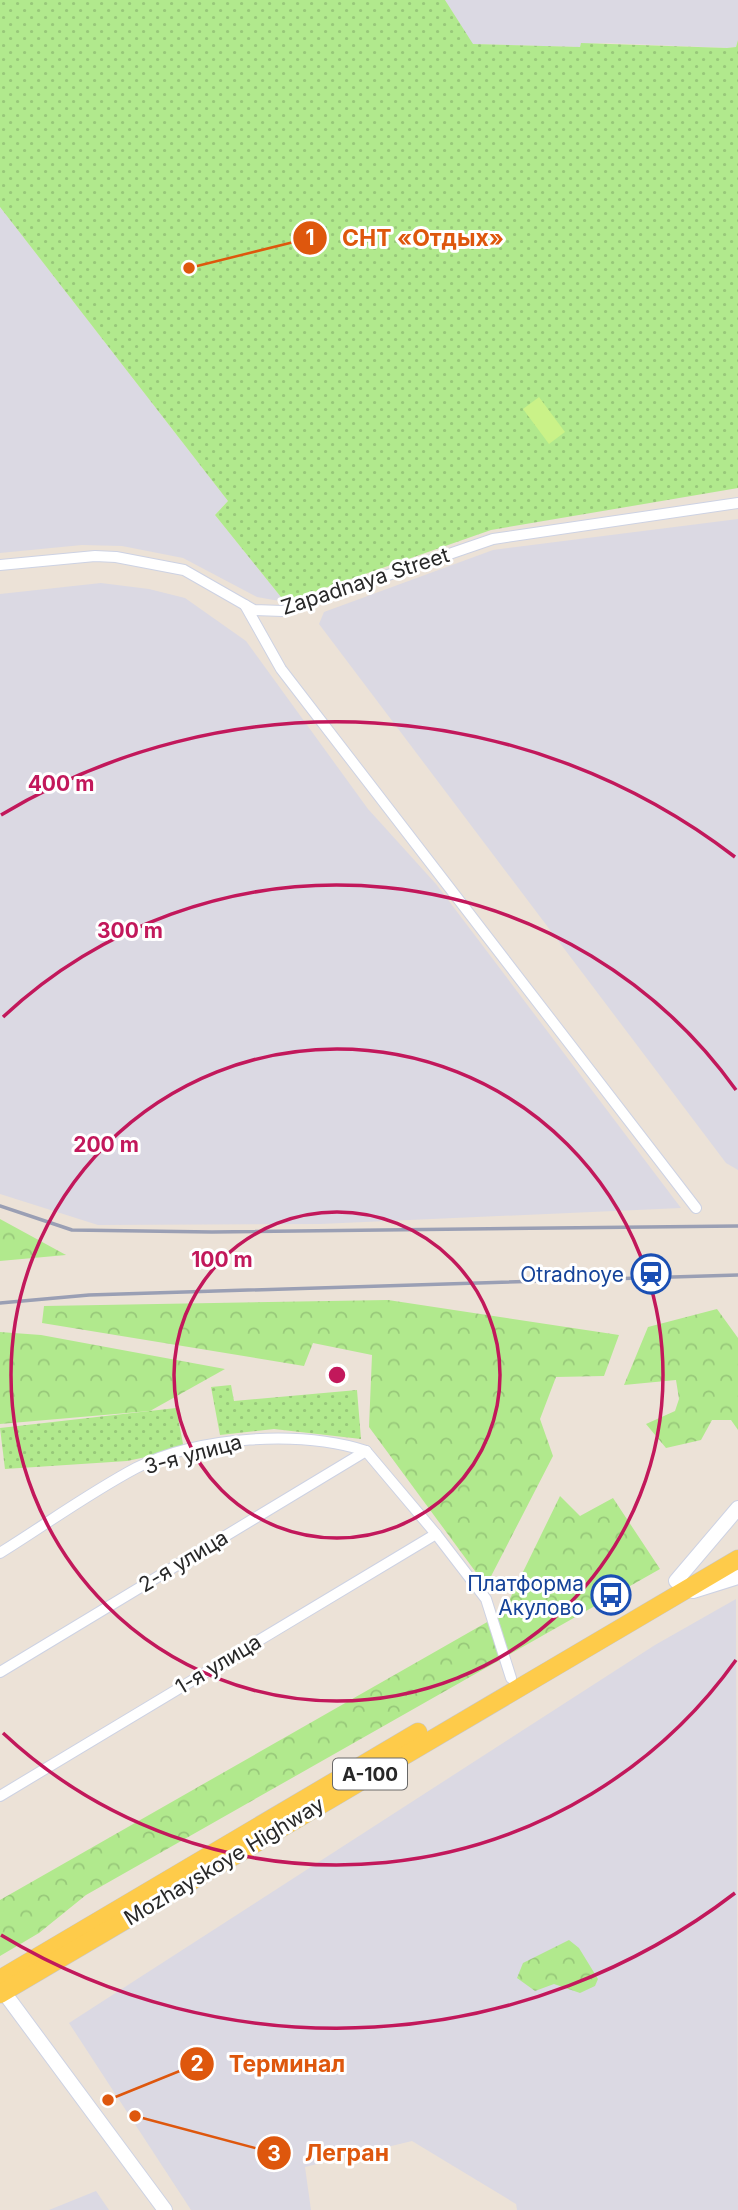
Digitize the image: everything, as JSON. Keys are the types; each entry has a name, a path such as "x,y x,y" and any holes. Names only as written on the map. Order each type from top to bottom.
{"main road":[{"name":"Mozhayskoye Highway","path":"1,1988 510,1678 738,1545"},
{"name":"Mozhayskoye Highway","path":"1,1988 738,1559"}],"street":[{"name":"Zapadnaya Street","path":"0,565 95,556 116,557 184,570 254,610 283,611 493,538 738,503"},
{"path":"245,605 281,669 696,1208"},
{"name":"3-я улица","path":"0,1553 135,1469 193,1450 270,1437 345,1444 366,1451"},
{"path":"366,1451 486,1599 510,1678"},
{"name":"2-я улица","path":"0,1672 366,1451"},
{"path":"676,1581 738,1508"},
{"name":"1-я улица","path":"0,1796 436,1534"},
{"path":"668,1599 738,1577"},
{"path":"1,1988 165,2210"}],"shaded area":[{"path":"445,0 738,0 738,40 736,47 728,48 606,43 581,44 580,47 472,44"},
{"path":"0,207 228,501 215,515 285,602 257,597 183,558 122,546 82,545 0,553"},
{"path":"738,519 738,1170 726,1163 319,624 324,612 493,550"},
{"path":"101,583 149,589 185,598 246,641 368,809 436,884 681,1208 320,1224 98,1225 0,1194 0,594"},
{"path":"736,1599 738,2210 517,2210 516,2204 412,2141 305,2167 311,2210 191,2210 69,2023 655,1645"},
{"path":"96,2191 109,2210 49,2210"}],"green space":[{"path":"0,0 445,0 473,44 580,47 581,43 727,48 736,47 738,40 738,488 491,530 285,602 215,515 228,501 0,207"},
{"path":"539,397 565,432 549,444 523,409"},
{"path":"0,1219 66,1255 0,1261"},
{"path":"388,1300 619,1335 604,1376 556,1377 540,1419 553,1456 486,1586 369,1427 372,1355 313,1343 304,1366 42,1323 44,1306"},
{"path":"717,1309 738,1338 738,1430 731,1420 712,1420 701,1440 666,1448 646,1424 675,1411 679,1399 676,1380 624,1385 648,1327"},
{"path":"0,1332 41,1335 225,1369 150,1411 0,1424"},
{"path":"231,1385 234,1401 357,1390 361,1439 274,1429 220,1435 211,1387"},
{"path":"176,1408 184,1449 127,1461 5,1469 0,1428"},
{"path":"560,1496 580,1516 613,1498 660,1569 86,1895 39,1933 0,1956 0,1900 503,1613"},
{"path":"569,1940 579,1948 598,1979 595,1986 580,1993 554,1984 535,1991 517,1978 523,1963"}],"railway":[{"path":"0,1206 72,1230 212,1232 738,1226"},
{"path":"0,1303 89,1295 738,1275"}],"place":[{"name":"СНТ «Отдых»","path":"189,268"},
{"name":"Otradnoye","path":"651,1274"},
{"name":"Платформа Акулово","path":"611,1595"},
{"name":"Терминал","path":"108,2100"},
{"name":"Легран","path":"135,2116"}]}
